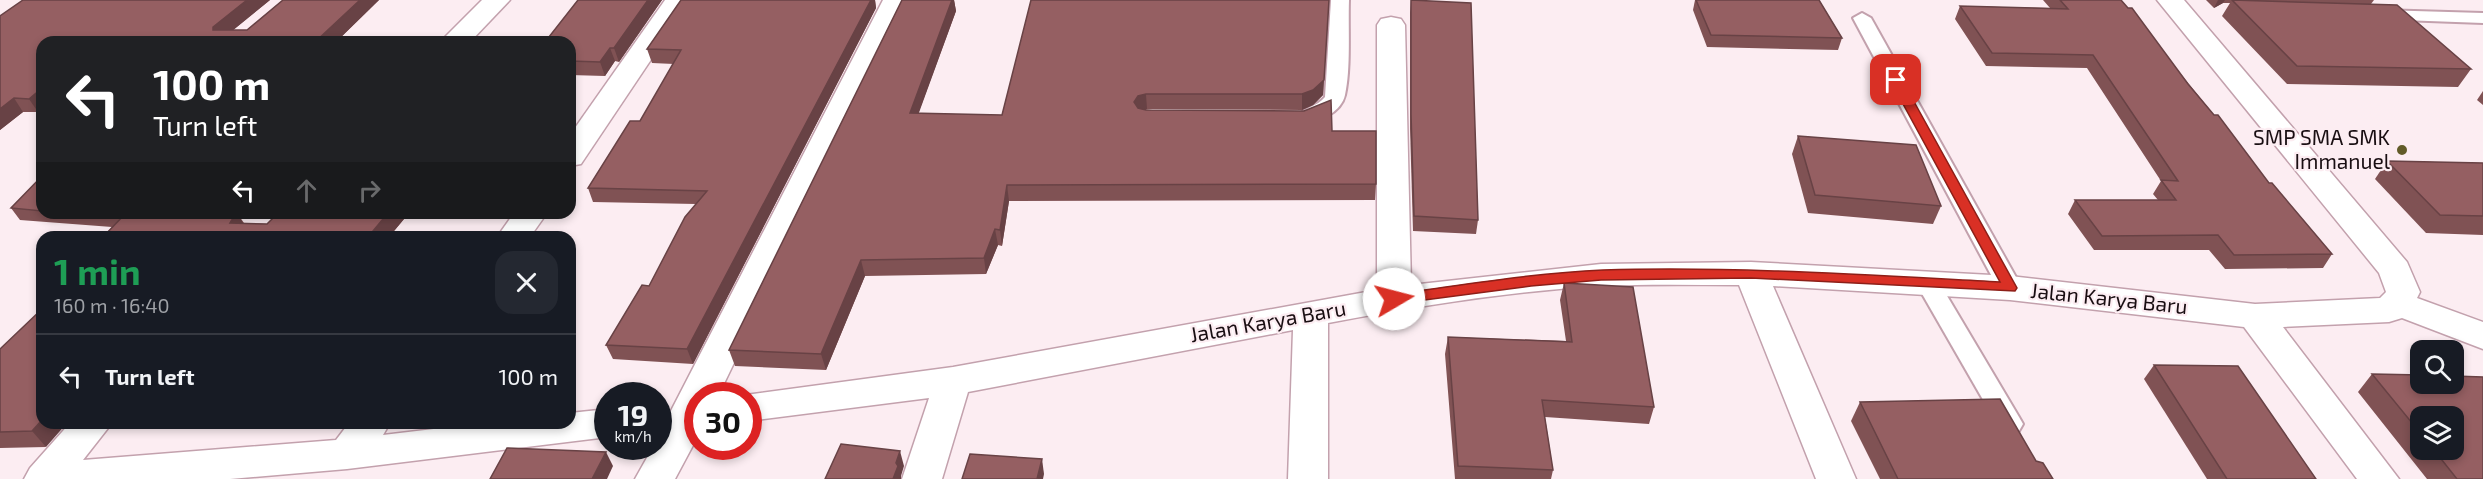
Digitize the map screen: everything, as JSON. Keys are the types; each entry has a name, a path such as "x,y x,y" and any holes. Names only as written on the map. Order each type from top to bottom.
{"street":[{"path":"460,36 497,0"},
{"path":"576,148 678,0"},
{"path":"701,382 896,0"},
{"path":"2170,0 2395,270 2403,292 2397,303 2483,336"},
{"path":"1391,25 1394,299"},
{"path":"1751,273 1836,479"},
{"name":"Jalan Karya Baru","path":"762,405 953,381 1394,299 1531,281 1601,275 1751,273 2010,288 2255,316 2371,312 2389,310 2397,303"},
{"path":"1308,479 1311,313"},
{"path":"2255,316 2379,479"},
{"path":"922,479 953,381"},
{"path":"655,479 684,417"},
{"path":"576,427 594,425"},
{"path":"46,479 88,429"},
{"path":"347,453 365,429"},
{"path":"46,479 183,474 556,429"}],"lane":[{"path":"1292,118 1317,114 1326,109 1335,97 1340,0"},
{"path":"2365,15 2483,18"},
{"path":"1862,18 2010,288"},
{"path":"1929,285 2023,448"}],"building":[{"path":"23,0 247,0 213,27 213,30 247,30 283,0 360,0 321,36 36,36 36,93 29,99 14,98 0,109 0,16"},
{"path":"578,0 648,0 614,48 610,48 600,62 576,61 576,36 550,36"},
{"path":"681,0 871,0 687,349 606,345 642,285 649,286 685,217 707,191 588,188 630,121 640,121 681,50 647,49"},
{"path":"902,0 952,0 910,113 1002,115 1031,0 1329,0 1324,80 1313,90 1302,94 1146,94 1138,96 1134,102 1138,108 1146,110 1304,111 1331,100 1332,131 1376,131 1376,184 1007,185 1000,230 995,229 984,258 861,260 821,354 729,350"},
{"path":"1411,0 1471,3 1478,220 1414,216"},
{"path":"1696,0 1819,0 1842,38 1711,35"},
{"path":"2060,0 2121,0 2128,8 2132,8 2188,84 2214,115 2218,115 2269,183 2272,183 2332,254 2234,255 2218,235 2102,236 2075,200 2176,200 2161,180 2178,181 2093,55 1992,53 1960,6 2068,9"},
{"path":"2232,0 2397,5 2471,69 2297,66"},
{"path":"1798,136 1916,145 1941,206 1815,195"},
{"path":"2387,161 2483,163 2483,216 2440,215"},
{"path":"36,182 36,210 11,208"},
{"path":"120,219 232,219 230,223 267,224 272,219 383,219 373,231 109,231"},
{"path":"1564,283 1633,287 1654,407 1542,400 1553,470 1458,466 1448,337 1572,342"},
{"path":"36,315 36,427 32,431 0,432 0,349"},
{"path":"2154,365 2238,366 2316,479 2227,479"},
{"path":"2372,374 2410,375 2410,394 2464,394 2464,376 2483,377 2483,479 2457,479 2442,460 2464,460 2464,406 2410,406 2410,421"},
{"path":"2000,399 2036,461 2043,463 2053,479 1898,479 1860,402"},
{"path":"841,444 900,451 893,479 825,479"},
{"path":"507,448 594,452 594,460 602,460 592,479 490,479"},
{"path":"970,454 1042,459 1037,479 962,479"}],"place":[{"name":"SMP SMA SMK Immanuel","path":"2402,150"}],"route":[{"path":"1394,299 1531,281 1601,275 1751,273 2010,288 1896,80"}]}
